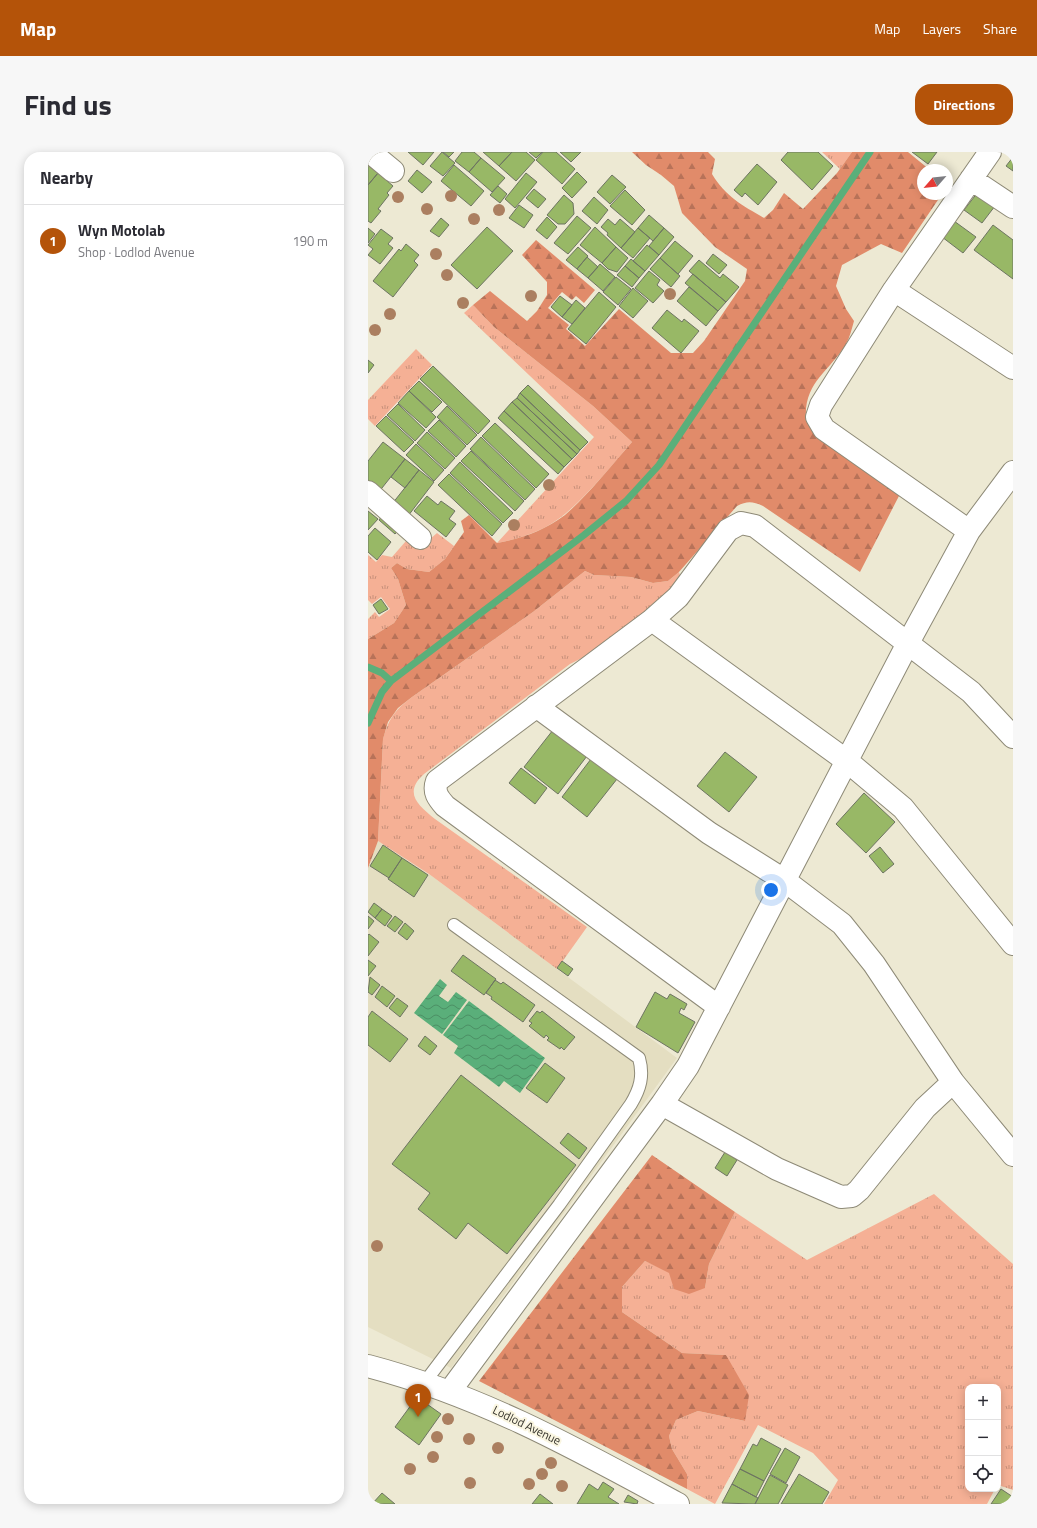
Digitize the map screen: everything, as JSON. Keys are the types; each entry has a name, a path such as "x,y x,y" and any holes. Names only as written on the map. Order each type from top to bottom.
{"street":[{"path":"370,152 393,171"},
{"path":"969,531 824,429 817,417 821,404 894,290 990,152"},
{"path":"971,179 1013,207"},
{"path":"894,290 1013,368"},
{"path":"450,1391 662,1104 688,1066 908,643 969,531 1013,472"},
{"path":"368,492 420,538"},
{"path":"720,1006 445,806 438,799 435,786 437,781 652,620 678,597 728,530 741,523 748,523 755,526 971,692 1013,737"},
{"path":"652,620 847,761 903,808 1013,944"},
{"path":"536,706 709,833 784,880 842,924 874,964 953,1082 1013,1155"},
{"path":"662,1104 777,1169 841,1197 852,1196 859,1190 925,1108 953,1082"},
{"name":"Lodlod Avenue","path":"368,1366 424,1382 499,1411 552,1436 678,1504"}],"lane":[{"path":"424,1382 554,1211 631,1104 636,1096 642,1077 639,1058 454,926"}],"shaded area":[{"path":"378,841 429,874 677,1058 451,1368 368,1327 368,868"}],"green space":[{"path":"632,152 708,152 715,159 712,174 717,182 735,200 764,218 773,210 784,193 803,209 837,173 852,152 908,152 923,164 917,164 917,200 938,200 902,253 881,244 842,265 836,286 846,309 854,321 846,344 819,378 809,395 806,406 806,418 901,492 860,572 763,506 750,502 737,506 679,572 668,581 653,583 631,577 594,575 585,571 533,612 398,708 388,722 383,739 378,841 368,868 368,639 394,623 406,605 398,579 391,568 397,563 407,569 429,572 445,559 464,532 461,521 469,515 497,543 524,536 549,525 565,515 582,499 632,442 593,406 494,327 473,305 490,291 527,321 537,311 547,295 547,282 522,255 536,240 595,290 584,303 576,296 572,300 562,292 548,308 569,325 566,329 585,346 619,309 671,353 693,353 704,341 745,281 747,269 715,247 682,213 674,186 646,165"},
{"path":"822,152 852,152 840,169"},
{"path":"473,305 494,327 593,406 632,442 591,489 558,520 532,533 497,543 594,437 464,313"},
{"path":"416,349 432,365 375,426 368,419 368,400"},
{"path":"398,532 429,540 437,533 454,546 445,559 429,572 407,569 397,563 391,568 398,579 406,605 394,623 368,639 368,619 375,612 379,617 390,609 381,597 372,604 368,600 368,555 376,562 382,555 392,557 406,541"},
{"path":"585,571 594,575 631,577 653,583 668,581 679,572 683,584 586,656 570,664 424,774 414,787 415,798 423,809 435,819 587,927 557,969 429,874 378,841 383,739 393,715 412,697 533,612"},
{"path":"652,1155 735,1212 709,1264 705,1288 689,1294 674,1289 669,1273 645,1261 622,1287 622,1312 682,1353 726,1355 749,1395 745,1421 698,1411 676,1420 669,1436 672,1449 687,1474 687,1489 479,1381"},
{"path":"934,1194 1013,1264 1013,1490 1001,1486 1001,1384 965,1384 965,1492 993,1492 987,1504 824,1504 838,1480 813,1453 758,1425 715,1504 687,1489 687,1474 672,1449 669,1436 676,1420 698,1411 745,1421 726,1355 682,1353 622,1312 622,1287 645,1261 705,1288 709,1264 735,1212 807,1260"}],"water":[{"path":"440,979 447,985 439,996 448,1002 456,992 467,1000 442,1034 414,1013"},
{"path":"469,1001 545,1058 520,1093 504,1081 499,1087 454,1053 458,1046 443,1035"}],"building":[{"path":"408,152 434,152 423,165"},
{"path":"442,152 455,163 443,176 430,166"},
{"path":"443,152 454,152 449,157"},
{"path":"462,152 474,152 481,158 469,172 455,161"},
{"path":"483,152 512,152 499,166"},
{"path":"512,152 526,152 535,160 516,181 499,166"},
{"path":"529,152 542,152 536,158"},
{"path":"543,152 556,152 575,169 562,184 536,160"},
{"path":"560,152 581,152 571,162"},
{"path":"788,152 818,152 833,166 812,190 781,160"},
{"path":"912,152 937,152 928,164"},
{"path":"1013,157 1013,171 1006,166"},
{"path":"481,158 505,178 492,192 469,172"},
{"path":"757,164 777,182 758,205 745,193 742,197 734,190"},
{"path":"368,165 378,173 368,185"},
{"path":"454,165 484,191 471,206 441,181"},
{"path":"417,170 432,182 422,193 408,181"},
{"path":"577,172 587,182 572,198 562,188"},
{"path":"378,173 393,186 387,193 389,195 378,209 381,211 371,223 368,221 368,185"},
{"path":"526,173 537,182 515,208 505,199"},
{"path":"612,175 626,187 610,204 597,192"},
{"path":"498,186 507,194 500,203 490,195"},
{"path":"534,189 546,199 538,208 526,198"},
{"path":"625,190 645,210 632,225 610,206"},
{"path":"978,192 995,206 982,223 964,210"},
{"path":"564,195 573,203 574,214 565,224 558,224 547,215"},
{"path":"594,197 608,210 597,224 582,211"},
{"path":"519,205 533,215 524,228 509,218"},
{"path":"649,215 664,228 653,241 638,228"},
{"path":"577,216 591,228 568,254 554,243"},
{"path":"547,217 557,227 547,239 536,230"},
{"path":"441,218 449,225 439,237 430,231"},
{"path":"608,219 615,225 620,219 635,232 621,248 601,227"},
{"path":"954,221 976,237 963,253 942,237"},
{"path":"993,225 1013,240 1013,279 974,250"},
{"path":"487,227 513,251 477,289 451,265"},
{"path":"595,227 616,247 602,263 580,245"},
{"path":"368,228 375,234 368,243"},
{"path":"638,228 650,238 633,258 621,248"},
{"path":"664,228 674,237 659,255 649,246"},
{"path":"381,229 393,238 388,244 393,248 380,264 368,255 373,249 368,245"},
{"path":"675,241 693,256 678,274 660,258"},
{"path":"406,244 419,255 414,261 418,265 393,297 373,281 399,249 401,251"},
{"path":"647,245 659,255 645,271 633,261"},
{"path":"578,247 588,256 577,269 566,260"},
{"path":"616,247 628,258 617,272 608,269 602,263"},
{"path":"713,254 727,265 719,274 706,263"},
{"path":"587,257 598,267 588,278 577,269"},
{"path":"660,258 680,276 671,287 650,269"},
{"path":"631,259 645,271 639,278 625,266"},
{"path":"699,260 720,278 723,274 739,287 726,302 689,271"},
{"path":"600,264 615,277 603,291 588,278"},
{"path":"625,266 639,278 632,287 617,275"},
{"path":"649,271 660,280 657,285 664,291 653,303 635,288"},
{"path":"693,274 726,302 718,311 685,283"},
{"path":"616,277 631,289 618,305 603,292"},
{"path":"689,287 718,311 706,326 677,301"},
{"path":"633,288 648,301 633,318 619,306"},
{"path":"599,292 616,307 586,344 568,329"},
{"path":"560,296 572,305 562,317 551,307"},
{"path":"576,300 585,308 572,324 562,317"},
{"path":"667,310 682,322 684,319 699,331 681,353 652,328"},
{"path":"368,360 374,365 368,373"},
{"path":"433,366 490,421 478,434 420,379"},
{"path":"419,381 442,402 432,412 409,391"},
{"path":"528,385 588,442 580,450 520,393"},
{"path":"409,391 436,417 426,428 398,403"},
{"path":"520,393 580,450 577,454 517,398"},
{"path":"517,398 577,454 572,459 512,402"},
{"path":"512,402 572,459 564,467 504,411"},
{"path":"398,404 425,430 415,441 387,415"},
{"path":"447,406 477,435 467,445 437,417"},
{"path":"504,411 564,467 558,474 498,418"},
{"path":"386,416 414,442 404,452 376,426"},
{"path":"439,420 466,446 456,457 428,431"},
{"path":"495,423 549,474 536,488 482,436"},
{"path":"427,432 455,458 445,469 417,443"},
{"path":"481,437 535,489 525,500 470,449"},
{"path":"383,442 405,459 378,493 368,485 368,461"},
{"path":"416,444 444,470 434,481 406,455"},
{"path":"471,451 524,501 515,511 461,461"},
{"path":"405,459 419,470 405,488 391,477"},
{"path":"460,462 513,513 503,523 450,473"},
{"path":"419,470 434,482 408,516 392,504"},
{"path":"449,474 502,524 492,536 438,485"},
{"path":"427,496 438,505 441,501 455,511 449,519 456,524 446,537 414,511"},
{"path":"368,511 378,519 368,530"},
{"path":"385,512 402,526 395,534 379,520"},
{"path":"375,528 391,542 377,560 368,552 368,536"},
{"path":"381,599 388,609 379,614 373,605"},
{"path":"553,730 587,756 558,794 524,767"},
{"path":"725,752 757,777 729,812 697,786"},
{"path":"591,759 617,779 587,817 562,797"},
{"path":"521,768 547,788 535,804 509,783"},
{"path":"864,793 895,822 866,853 836,824"},
{"path":"383,845 402,858 389,878 370,866"},
{"path":"880,847 894,864 883,873 869,856"},
{"path":"402,858 428,875 414,897 388,879"},
{"path":"374,903 382,909 375,918 368,912"},
{"path":"382,909 392,916 385,926 375,918"},
{"path":"368,916 374,921 368,929"},
{"path":"395,916 403,922 395,932 387,926"},
{"path":"405,923 414,931 407,940 398,933"},
{"path":"369,934 379,942 368,956 368,935"},
{"path":"463,955 496,979 484,995 451,971"},
{"path":"368,960 376,966 368,976"},
{"path":"562,961 573,969 568,976 557,968"},
{"path":"370,977 380,985 372,995 368,992"},
{"path":"495,980 501,984 503,982 535,1005 523,1022 491,999 492,997 486,993"},
{"path":"382,986 395,996 387,1007 375,997"},
{"path":"655,992 667,999 670,994 687,1004 684,1010 681,1008 679,1013 695,1022 678,1053 636,1027"},
{"path":"397,998 408,1006 400,1017 389,1008"},
{"path":"372,1011 408,1039 390,1062 368,1045 368,1017"},
{"path":"537,1011 540,1013 542,1011 575,1037 564,1050 547,1040 549,1038 546,1035 544,1038 529,1026 532,1023 529,1021"},
{"path":"425,1036 437,1046 430,1055 418,1046"},
{"path":"545,1063 565,1078 547,1103 526,1088"},
{"path":"461,1075 576,1165 507,1254 468,1223 456,1239 418,1209 430,1193 392,1164"},
{"path":"568,1133 587,1148 579,1159 560,1143"},
{"path":"725,1152 737,1160 727,1176 715,1168"},
{"path":"417,1397 441,1414 419,1445 395,1427"},
{"path":"761,1438 781,1449 764,1481 740,1469 753,1444 757,1446"},
{"path":"785,1448 800,1457 786,1483 770,1474"},
{"path":"740,1469 764,1481 756,1497 732,1484"},
{"path":"799,1474 829,1492 822,1504 781,1504"},
{"path":"770,1475 788,1485 778,1504 755,1504"},
{"path":"603,1482 614,1489 608,1497 619,1504 577,1504 589,1484 598,1490"},
{"path":"732,1484 758,1498 755,1504 722,1503"},
{"path":"1001,1489 1013,1497 1013,1504 991,1504 999,1492 1001,1492"},
{"path":"382,1493 395,1504 372,1504"},
{"path":"540,1494 553,1504 532,1504"},
{"path":"628,1495 638,1501 637,1504 624,1502"}],"waterway":[{"path":"368,723 382,692 391,681 584,535 626,501 659,465 870,152"},
{"path":"368,667 382,673 391,681"}],"place":[{"name":"Wyn Motolab","path":"418,1417"}]}
